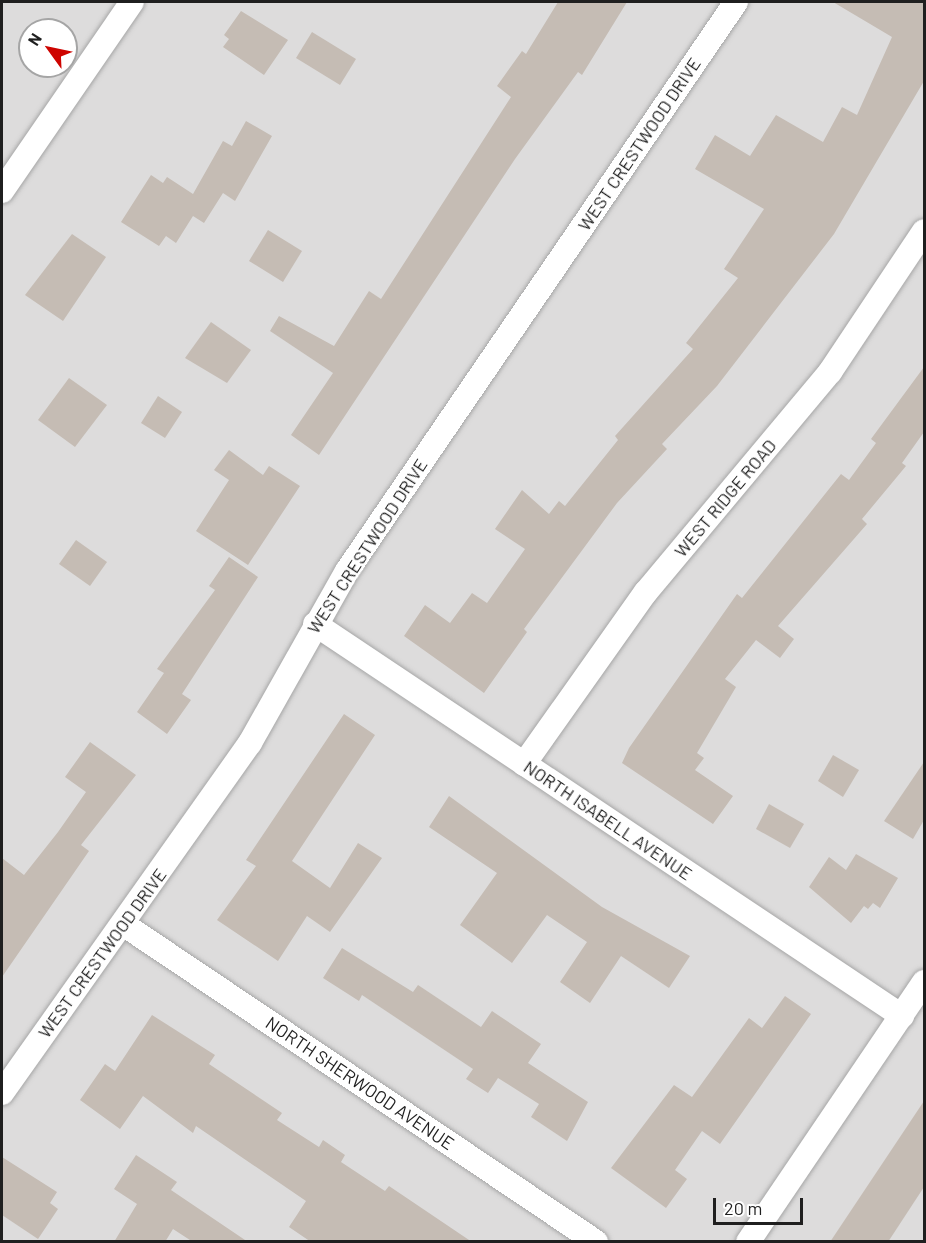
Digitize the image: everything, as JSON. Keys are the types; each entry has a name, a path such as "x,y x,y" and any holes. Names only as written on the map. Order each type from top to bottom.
{"street":[{"path":"2,191 132,2"},
{"name":"WEST CRESTWOOD DRIVE","path":"2,1093 250,743 315,624 736,2"},
{"name":"WEST RIDGE ROAD","path":"524,764 646,592 830,372 924,231"},
{"name":"NORTH ISABELL AVENUE","path":"315,624 902,1016"},
{"name":"NORTH SHERWOOD AVENUE","path":"123,924 596,1242"},
{"path":"748,1242 924,982"}],"shaded area":[{"path":"2,2 924,2 924,1241 2,1241"}],"building":[{"path":"558,2 627,2 582,75 578,72 515,159 319,455 291,435 333,373 270,331 279,316 334,346 369,291 381,299 511,97 497,86 522,51 526,54"},
{"path":"833,2 924,2 924,81 834,234 717,386 662,444 667,449 617,503 524,629 527,632 484,693 404,636 425,605 450,623 472,593 487,603 525,549 495,529 522,490 549,514 559,501 565,506 618,440 615,436 693,349 686,343 738,278 724,269 764,209 695,169 715,135 750,156 776,115 823,142 842,107 857,115 892,37"},
{"path":"241,11 288,40 264,75 223,47 229,39 224,35"},
{"path":"312,32 356,59 340,85 296,58"},
{"path":"246,121 272,136 235,201 223,193 204,223 193,216 176,243 166,236 159,246 121,222 151,175 163,183 167,177 193,194 223,141 232,146"},
{"path":"268,230 302,251 283,282 249,261"},
{"path":"72,234 106,257 63,321 25,295"},
{"path":"211,322 251,350 227,383 185,358"},
{"path":"924,367 924,432 902,463 906,466 862,519 867,524 778,626 794,639 780,658 756,640 725,679 736,687 697,753 704,758 695,770 733,796 713,824 622,763 629,748 737,594 742,598 841,474 849,480 876,443 871,439"},
{"path":"69,378 107,405 75,447 38,420"},
{"path":"158,396 182,412 165,438 141,423"},
{"path":"229,450 263,475 269,466 300,486 248,565 196,531 229,480 214,470"},
{"path":"76,540 107,562 90,586 59,564"},
{"path":"229,557 258,577 182,694 191,700 167,734 137,712 164,673 157,669 215,590 209,586"},
{"path":"344,714 375,735 292,861 330,888 358,843 382,858 330,932 307,916 278,961 217,920 256,866 246,860"},
{"path":"90,742 136,775 81,845 89,851 2,977 2,858 24,875 58,832 86,792 65,777"},
{"path":"833,755 859,770 843,797 818,781"},
{"path":"924,762 924,820 913,839 884,821"},
{"path":"449,796 602,907 690,956 669,988 621,956 590,1003 560,982 587,942 547,915 512,963 460,925 497,873 429,827"},
{"path":"769,804 804,824 790,848 756,829"},
{"path":"856,854 898,878 880,908 873,903 868,909 864,906 851,923 809,887 829,857 846,870"},
{"path":"342,948 413,992 418,985 481,1027 492,1011 541,1044 528,1063 588,1102 567,1141 531,1117 539,1104 498,1078 488,1093 466,1079 473,1069 362,995 359,1001 323,978"},
{"path":"785,996 811,1014 720,1144 702,1131 675,1170 687,1179 666,1208 611,1168 674,1085 692,1097 749,1018 762,1028"},
{"path":"152,1015 215,1055 209,1064 282,1113 277,1120 319,1147 323,1140 345,1155 341,1162 385,1191 389,1186 472,1242 311,1242 289,1227 306,1201 196,1126 193,1133 143,1096 120,1129 80,1100 105,1064 115,1071"},
{"path":"924,1101 924,1187 888,1242 830,1242"},
{"path":"136,1155 177,1182 171,1190 248,1242 193,1242 173,1229 165,1242 114,1242 137,1204 114,1189"},
{"path":"2,1157 57,1192 50,1203 58,1209 38,1239 2,1215"}]}
